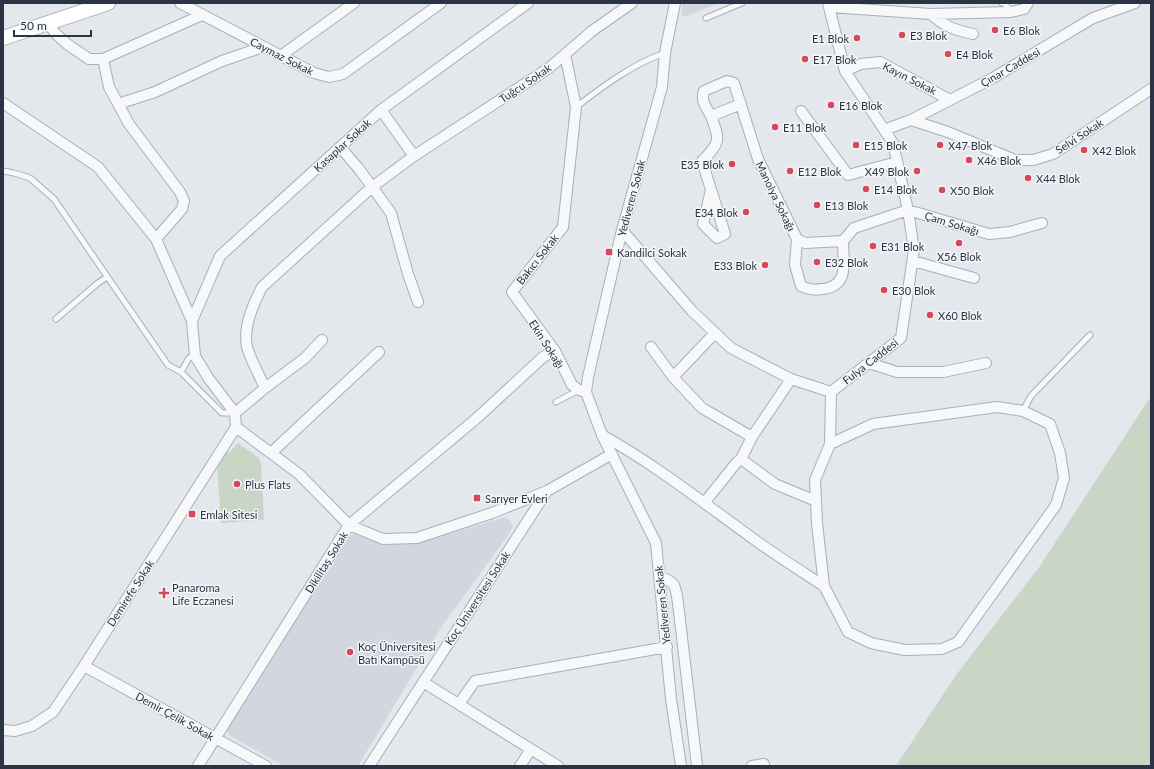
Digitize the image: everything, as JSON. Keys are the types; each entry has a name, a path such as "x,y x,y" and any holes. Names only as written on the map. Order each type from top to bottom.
{"street":[{"path":"3,38 108,3"},
{"name":"Caymaz Sokak","path":"180,3 314,73 329,77 343,74 441,3"},
{"path":"282,55 354,3"},
{"name":"Kasaplar Sokak","path":"192,320 220,256 381,110 528,3"},
{"name":"Tuğcu Sokak","path":"265,388 247,347 247,331 253,305 262,287 372,186 414,156 549,68 592,31 632,3"},
{"name":"Yediveren Sokak","path":"675,3 665,53 662,87 622,230 588,377 583,391 602,435 656,543 671,699 681,766"},
{"path":"829,5 931,14 1011,12 1024,9 1028,3"},
{"name":"Çınar Caddesi","path":"884,130 911,120 993,78 1092,18 1135,3"},
{"name":"Fulya Caddesi","path":"829,5 845,71 893,143 908,210 914,250 901,338 831,392"},
{"path":"931,14 940,23 954,30 973,34"},
{"path":"48,23 55,33 78,52 89,59 103,59 202,15"},
{"path":"118,104 155,92 222,61 263,46"},
{"path":"565,54 576,107"},
{"path":"103,59 109,87 129,124 177,188 184,201 182,209 156,239"},
{"name":"Kayın Sokak","path":"845,71 861,64 880,62 950,100"},
{"name":"Manolya Sokağı","path":"711,116 703,102 702,96 704,91 727,81 734,83 758,159 797,239 806,243 843,241"},
{"name":"Selvi Sokak","path":"911,120 948,132 1015,160 1033,160 1053,154 1151,89"},
{"path":"3,103 98,167 156,239 192,320 195,356 209,379 235,413 236,427 300,474 349,525 383,539 417,538 492,513 547,491 612,454"},
{"path":"711,190 702,160 716,146 718,138 711,116 741,104"},
{"name":"Bakıcı Sokak","path":"512,292 563,227 576,107"},
{"path":"381,110 414,156"},
{"path":"801,111 848,175 897,162"},
{"path":"340,147 359,169 391,213 408,274 418,302"},
{"path":"797,239 795,265 801,286 809,290 830,288 842,279 844,270 843,241 854,228 908,210"},
{"name":"Çam Sokağı","path":"908,210 989,234 1010,232 1042,223"},
{"path":"622,230 692,311 731,348 791,379 831,392 830,444 815,480 817,523 824,586 848,632 872,643 905,650 942,649 958,642 1056,505 1064,478 1060,453 1050,424 1023,411 996,407 873,424 830,444"},
{"path":"912,261 974,278"},
{"name":"Ekin Sokağı","path":"512,292 555,351 572,385 583,391"},
{"path":"673,377 715,333"},
{"path":"235,413 305,358 322,340"},
{"path":"650,347 673,377 702,408 752,437"},
{"name":"Dikilitaş Sokak","path":"198,766 349,525 477,418 543,357 555,351"},
{"path":"271,453 379,352"},
{"path":"869,363 897,372 943,372 986,363"},
{"path":"704,502 736,462 742,459 752,437 791,379"},
{"name":"Demirefe Sokak","path":"3,730 15,732 32,726 53,712 84,666 236,427"},
{"path":"602,435 627,449 704,502 757,541 824,586"},
{"path":"742,459 775,484 816,501"},
{"name":"Koç Üniversitesi Sokak","path":"369,766 547,491"},
{"path":"659,576 671,580 675,587 697,766"},
{"path":"459,704 475,681 667,647"},
{"name":"Demir Çelik Sokak","path":"84,666 266,766"},
{"path":"423,682 558,766"},
{"path":"520,766 531,749"},
{"path":"752,766 764,764"}],"lane":[{"path":"706,18 742,3"},
{"path":"1002,3 1004,3 1011,12"},
{"path":"576,107 601,87 653,57 665,53"},
{"path":"3,171 30,178 54,199 168,365 181,372 222,413 235,413"},
{"path":"56,319 98,283 108,277"},
{"path":"1023,411 1031,396 1090,335"},
{"path":"181,372 189,358 195,356"},
{"path":"556,402 583,391"}],"shaded area":[{"path":"682,3 719,3 685,17 682,15"},
{"name":"Koç Üniversitesi Batı Kampüsü","path":"505,517 513,526 508,535 440,629 358,766 284,766 229,735 227,729 345,538 354,534 380,544 401,545 456,532"}],"green space":[{"path":"1149,399 1151,399 1151,766 896,766 956,675 1040,566"},
{"path":"238,443 259,458 261,464 264,520 221,523 217,464 226,451 229,453"}],"place":[{"name":"E6 Blok","path":"995,30"},
{"name":"E3 Blok","path":"902,35"},
{"name":"E1 Blok","path":"857,38"},
{"name":"E4 Blok","path":"948,54"},
{"name":"E17 Blok","path":"805,59"},
{"name":"E16 Blok","path":"831,105"},
{"name":"E11 Blok","path":"775,127"},
{"name":"E15 Blok","path":"856,145"},
{"name":"X47 Blok","path":"940,145"},
{"name":"X42 Blok","path":"1084,150"},
{"name":"X46 Blok","path":"969,160"},
{"name":"E35 Blok","path":"732,164"},
{"name":"E12 Blok","path":"790,171"},
{"name":"X49 Blok","path":"917,171"},
{"name":"X44 Blok","path":"1028,178"},
{"name":"E14 Blok","path":"866,189"},
{"name":"X50 Blok","path":"942,190"},
{"name":"E13 Blok","path":"817,205"},
{"name":"E34 Blok","path":"746,212"},
{"name":"X56 Blok","path":"959,243"},
{"name":"E31 Blok","path":"873,246"},
{"name":"Kandilci Sokak","path":"609,252"},
{"name":"E32 Blok","path":"817,262"},
{"name":"E33 Blok","path":"765,265"},
{"name":"E30 Blok","path":"884,290"},
{"name":"X60 Blok","path":"930,315"},
{"name":"Plus Flats","path":"237,484"},
{"name":"Sarıyer Evleri","path":"477,498"},
{"name":"Emlak Sitesi","path":"192,514"},
{"name":"Panaroma Life Eczanesi","path":"164,593"},
{"name":"Koç Üniversitesi Batı Kampüsü","path":"350,652"}]}
